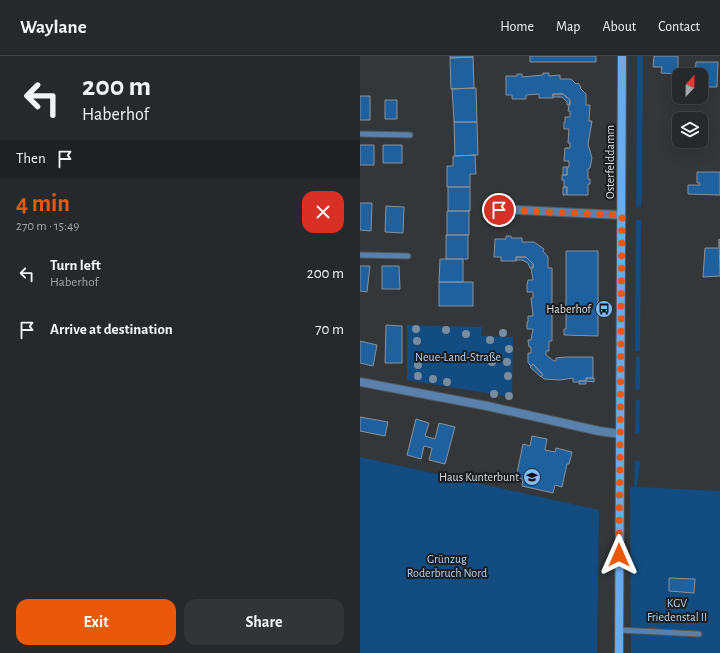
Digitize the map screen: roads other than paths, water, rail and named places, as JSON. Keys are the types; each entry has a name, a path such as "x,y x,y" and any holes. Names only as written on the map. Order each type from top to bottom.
{"street":[{"name":"Osterfelddamm","path":"619,653 622,56"},
{"path":"499,210 622,215"},
{"path":"360,382 487,406 599,431 620,434"}],"lane":[{"path":"360,134 410,135"},
{"path":"360,255 408,256"},
{"path":"619,630 699,634"}],"place":[{"name":"Haberhof","path":"604,309"},
{"name":"Haus Kunterbunt","path":"532,477"}],"park label":[{"name":"Neue-Land-Straße","path":"458,357"},
{"name":"Grünzug Roderbruch Nord","path":"447,566"},
{"name":"KGV Friedenstal II","path":"677,610"}]}
